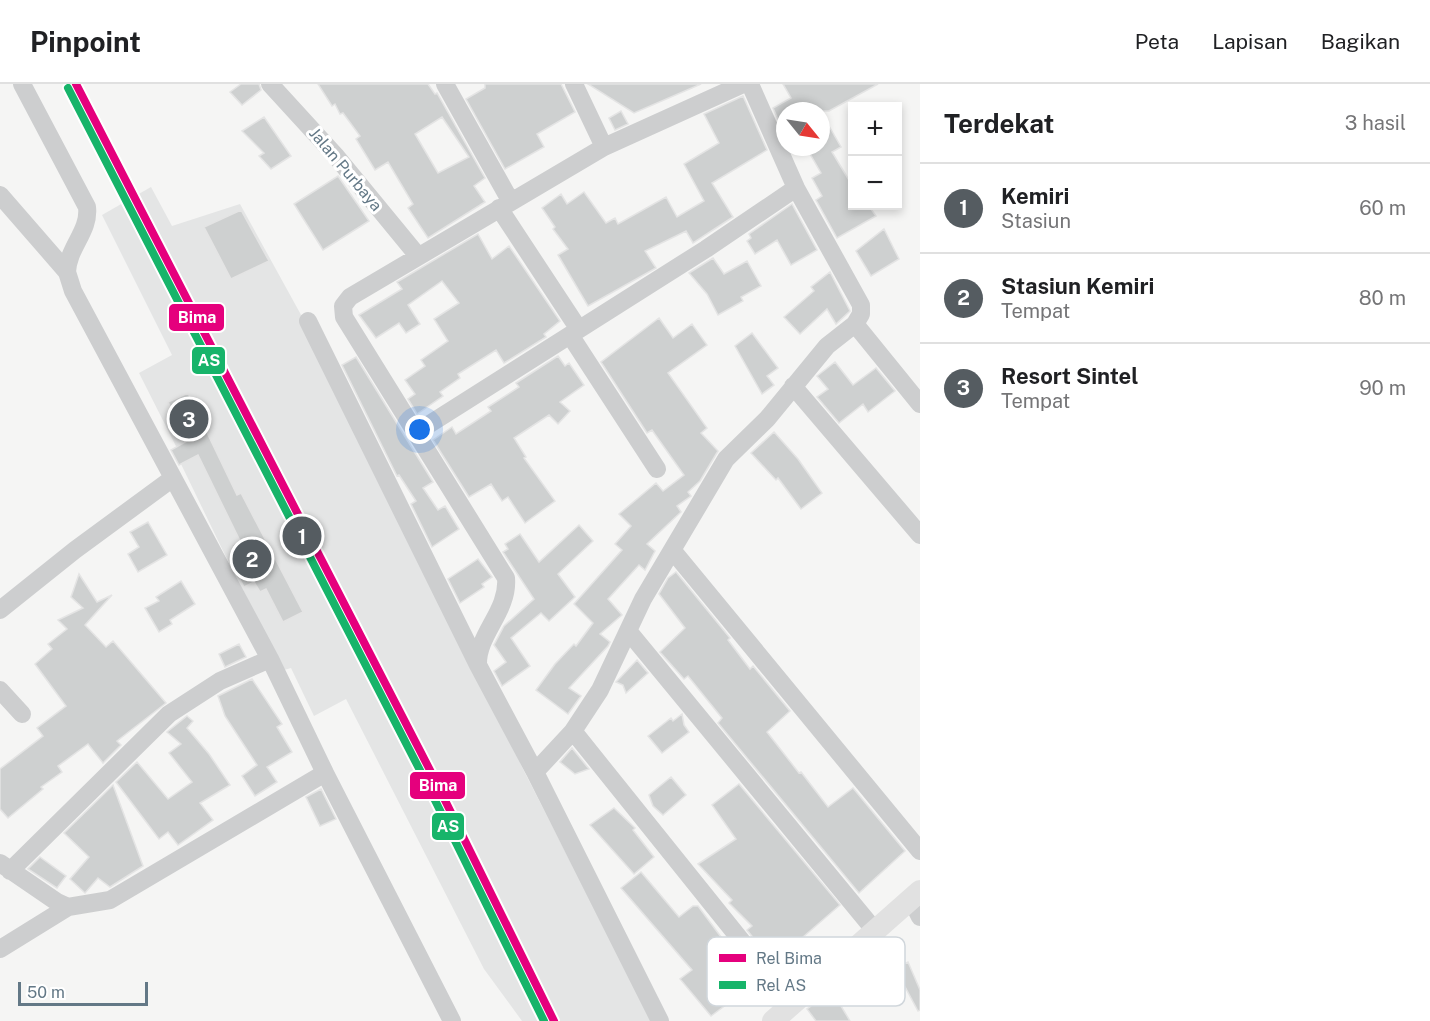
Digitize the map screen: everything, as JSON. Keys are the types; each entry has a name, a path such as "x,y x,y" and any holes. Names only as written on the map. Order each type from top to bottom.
{"main road":[{"path":"870,937 917,902"},
{"path":"773,1021 792,1006"}],"street":[{"path":"22,84 87,207 88,221 70,253 67,272 73,291 270,658 325,773 452,1021"},
{"name":"Jalan Purbaya","path":"270,84 335,154 418,256"},
{"path":"445,84 505,205 574,332 657,469"},
{"path":"574,84 604,147"},
{"path":"478,665 479,651 505,596 506,578 342,311 350,297 604,147 743,84"},
{"path":"535,772 573,731 600,690 643,599 726,459 767,419 827,346 855,324 861,314 861,305 796,188 750,84"},
{"path":"417,432 706,249 796,188"},
{"path":"0,195 7,211 67,272"},
{"path":"308,321 478,665 535,772 660,1021"},
{"path":"855,324 920,404"},
{"path":"793,386 920,535"},
{"path":"0,610 75,550 173,478"},
{"path":"673,551 920,851"},
{"path":"629,632 876,932"},
{"path":"68,907 5,867 169,714 220,681 270,658"},
{"path":"0,690 22,714"},
{"path":"573,731 738,937"},
{"path":"0,949 68,907 96,903 116,896 325,773"}],"shaded area":[{"path":"151,187 172,226 240,204 300,313 525,773 652,1021 522,1021 484,969 346,699 314,716 291,668 284,670 227,559 181,464 184,462 139,373 172,355 102,215"}],"building":[{"path":"241,84 259,84 261,90 242,105 230,92"},
{"path":"318,84 428,84 435,94 437,93 485,178 474,186 485,202 428,238 408,208 413,204 388,162 375,170 356,139 360,136 343,113 340,114 335,104 332,106","holes":["442,117 469,157 438,173 415,134"]},
{"path":"485,84 561,84 575,112 537,134 544,147 505,169 466,99 485,88"},
{"path":"588,84 701,84 634,113"},
{"path":"783,84 878,84 830,110 830,102 784,102 791,98"},
{"path":"743,96 767,150 712,183 733,217 693,243 686,231 645,251 656,268 588,306 558,255 568,249 553,229 555,227 542,208 561,194 567,204 584,192 606,223 615,218 618,224 666,197 677,217 704,201 684,164 719,143 704,114"},
{"path":"621,111 628,124 615,130 609,118"},
{"path":"264,117 291,156 271,169 259,156 264,153 242,131"},
{"path":"830,128 841,147 832,152 848,178 848,210 872,210 876,216 837,238 816,200 822,196 812,178 821,173 811,156 830,156"},
{"path":"338,176 369,221 323,250 294,204"},
{"path":"792,204 817,250 791,265 777,240 755,254 747,241 751,238 749,234"},
{"path":"241,210 269,261 231,279 204,227"},
{"path":"884,229 899,259 871,276 856,251"},
{"path":"478,234 492,259 509,246 560,321 544,334 546,337 504,363 496,350 458,374 460,378 440,392 443,396 417,414 408,399 415,394 405,380 425,366 421,360 448,341 434,319 459,303 442,281 408,305 420,324 406,333 399,323 376,338 359,315 402,289 397,282"},
{"path":"713,258 724,274 747,261 761,286 741,297 743,301 718,315 707,294 689,273"},
{"path":"830,272 850,311 836,324 827,309 800,334 784,317 814,291 811,287"},
{"path":"659,318 673,338 692,324 707,345 668,373 707,428 701,433 718,451 700,481 688,492 691,496 677,506 681,512 647,544 655,551 645,570 639,565 608,599 622,615 600,634 610,642 608,646 569,688 581,696 568,714 536,690 555,664 574,644 576,646 593,623 574,604 622,550 615,544 631,526 619,514 656,483 663,491 684,475 652,430 647,433 601,362"},
{"path":"752,333 778,368 767,376 774,385 762,394 735,346"},
{"path":"558,356 565,366 569,363 584,385 560,402 570,411 558,424 549,415 514,438 526,457 524,458 555,501 525,523 508,497 502,501 491,484 469,497 433,440 452,427 456,434 491,411 488,407 519,387 516,383"},
{"path":"356,357 433,482 423,488 438,510 445,506 459,529 432,547 411,504 416,501 399,475 397,476 342,365"},
{"path":"835,362 853,385 876,368 895,391 868,412 863,404 839,423 817,397 828,389 817,376"},
{"path":"188,393 237,495 241,493 303,612 283,622 266,589 260,592 254,582 244,587 229,559 237,554 232,545 240,541 198,455 179,465 171,450 187,441 168,402"},
{"path":"774,432 798,459 822,493 801,509 778,478 776,480 751,453"},
{"path":"148,522 167,555 138,572 128,554 139,547 130,532"},
{"path":"579,525 593,541 558,574 575,597 549,621 541,613 511,638 530,666 502,686 494,671 506,662 494,645 504,626 534,599 503,552 508,549 505,544 520,534 539,562"},
{"path":"478,559 492,577 482,584 484,587 460,603 448,579"},
{"path":"676,572 730,638 728,640 750,669 753,666 790,711 767,732 799,773 801,772 828,807 853,788 905,851 859,893 718,723 722,718 688,676 684,679 660,652 685,628 659,594 668,578"},
{"path":"79,574 97,602 112,595 85,625 106,647 113,641 166,703 117,741 121,745 103,763 88,744 58,766 62,772 41,787 43,789 8,818 0,809 0,769 43,736 37,728 66,706 35,664 52,649 48,644 67,629 58,620 83,608 71,597"},
{"path":"181,581 195,604 170,620 172,624 159,632 145,608 159,601 156,597"},
{"path":"239,644 246,657 225,667 219,654"},
{"path":"637,660 648,673 626,693 623,685 616,682"},
{"path":"252,679 282,724 277,727 292,752 267,767 277,782 255,796 242,776 257,765 225,716 218,696"},
{"path":"682,714 684,725 689,732 662,753 648,736 671,718 673,721"},
{"path":"187,716 193,721 187,728 209,754 230,785 200,803 213,820 178,845 168,832 159,839 116,782 137,762 168,799 192,782 169,753 181,744 167,732"},
{"path":"572,748 589,769 575,774 560,762"},
{"path":"671,777 686,795 663,815 653,806 649,795"},
{"path":"739,784 840,905 803,937 753,937 747,930 752,926 729,903 732,900 698,864 736,839 712,805"},
{"path":"113,785 143,866 110,887 98,878 85,893 70,879 89,857 64,833"},
{"path":"321,789 336,819 320,826 306,797"},
{"path":"614,808 635,828 633,830 654,857 634,874 590,825"},
{"path":"40,857 66,876 57,888 28,869"},
{"path":"641,872 679,917 693,906 698,906 721,937 707,937 707,1006 724,1006 711,1016 680,979 692,970 621,888"},
{"path":"908,962 920,990 920,1010 918,1011 905,987 905,963"},
{"path":"811,1006 841,1006 850,1021 816,1021 807,1009"}],"rail line":[{"name":"Bima","path":"76,84 433,776 554,1021"},
{"name":"AS","path":"68,88 425,780 544,1021"}],"place":[{"name":"Resort Sintel","path":"189,419"},
{"name":"Kemiri","path":"302,536"},
{"name":"Stasiun Kemiri","path":"252,559"}]}
